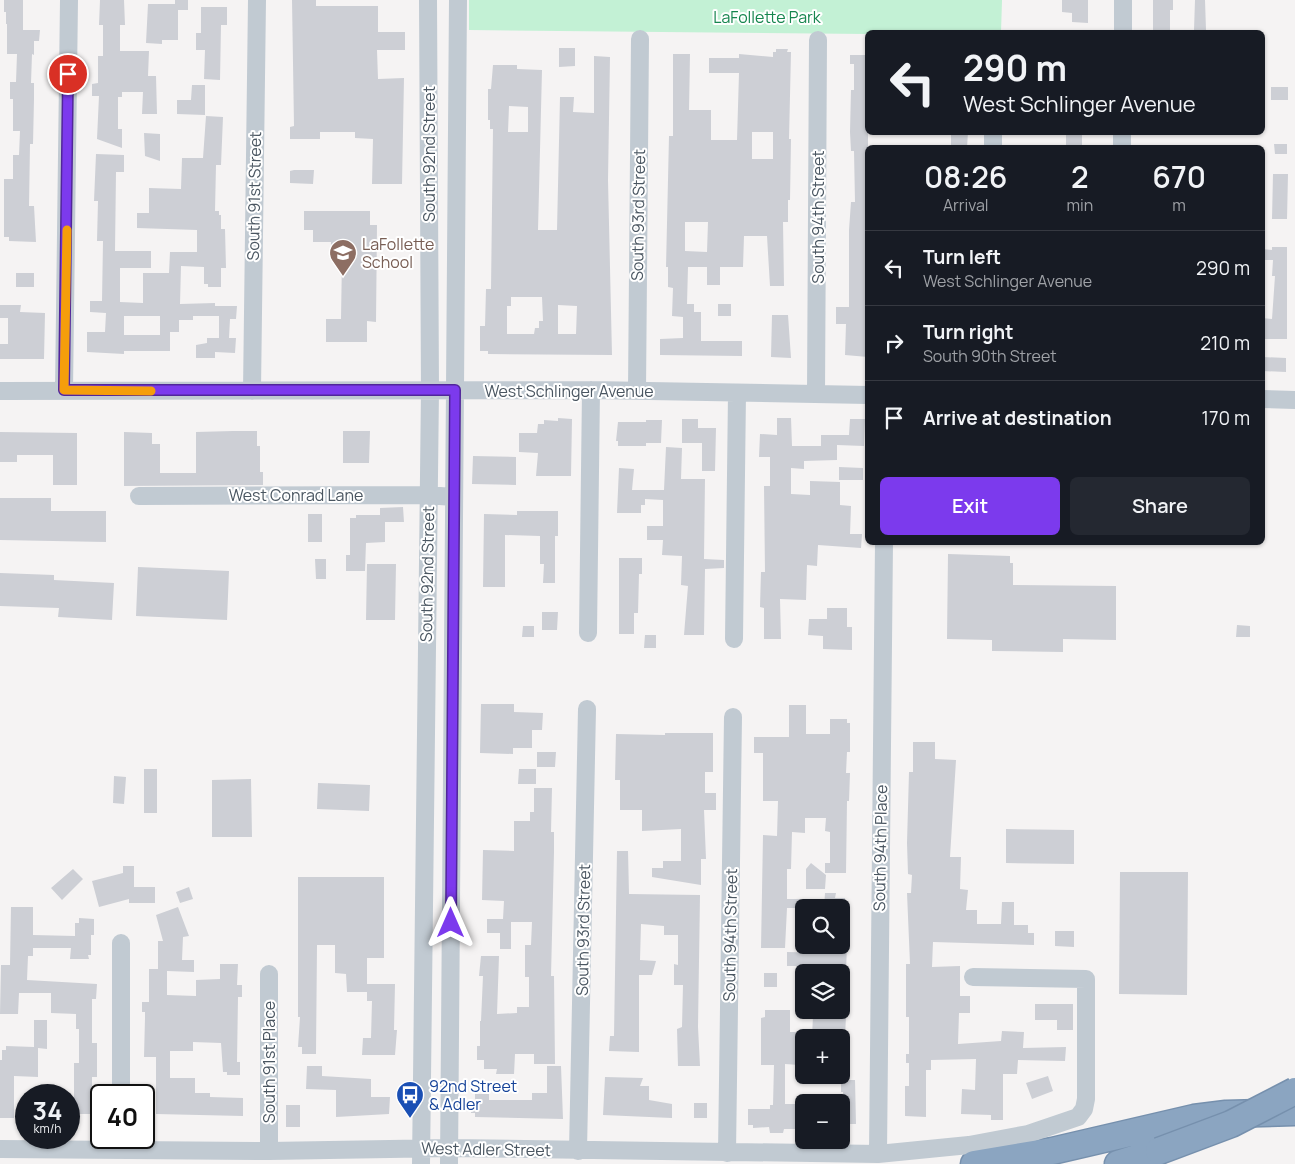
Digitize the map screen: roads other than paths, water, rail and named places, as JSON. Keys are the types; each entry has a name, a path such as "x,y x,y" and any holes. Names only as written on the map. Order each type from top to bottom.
{"highway":[{"path":"1118,1164 1231,1124 1295,1091"},
{"path":"974,1164 1059,1150 1194,1118 1242,1113 1295,1112"}],"street":[{"path":"64,390 69,0"},
{"name":"South 91st Street","path":"252,391 258,0"},
{"name":"South 92nd Street","path":"421,1156 427,495 430,390 428,0"},
{"name":"South 92nd Street","path":"450,1156 453,496 458,0"},
{"path":"1123,0 1123,30"},
{"name":"South 93rd Street","path":"637,391 640,39"},
{"name":"South 94th Street","path":"816,394 818,40"},
{"path":"429,251 456,252"},
{"path":"588,634 591,390"},
{"name":"West Schlinger Avenue","path":"0,391 591,390 865,395"},
{"path":"734,640 737,393"},
{"path":"1265,399 1295,400"},
{"name":"West Conrad Lane","path":"138,496 453,496"},
{"name":"South 94th Place","path":"878,1154 884,545"},
{"name":"South 93rd Street","path":"578,1151 587,709"},
{"name":"South 94th Street","path":"727,1153 733,716"},
{"path":"120,1084 121,943"},
{"name":"South 91st Place","path":"269,974 269,1150"},
{"name":"West Adler Street","path":"155,1145 421,1156 578,1151 878,1154 999,1140 1078,1117 1084,1109 1086,1099 1086,979 973,977"},
{"name":"West Adler Street","path":"0,1149 90,1145"}],"place":[{"name":"LaFollette School","path":"343,277"},
{"name":"92nd Street & Adler","path":"410,1119"}],"park label":[{"name":"LaFollette Park","path":"767,17"}]}
